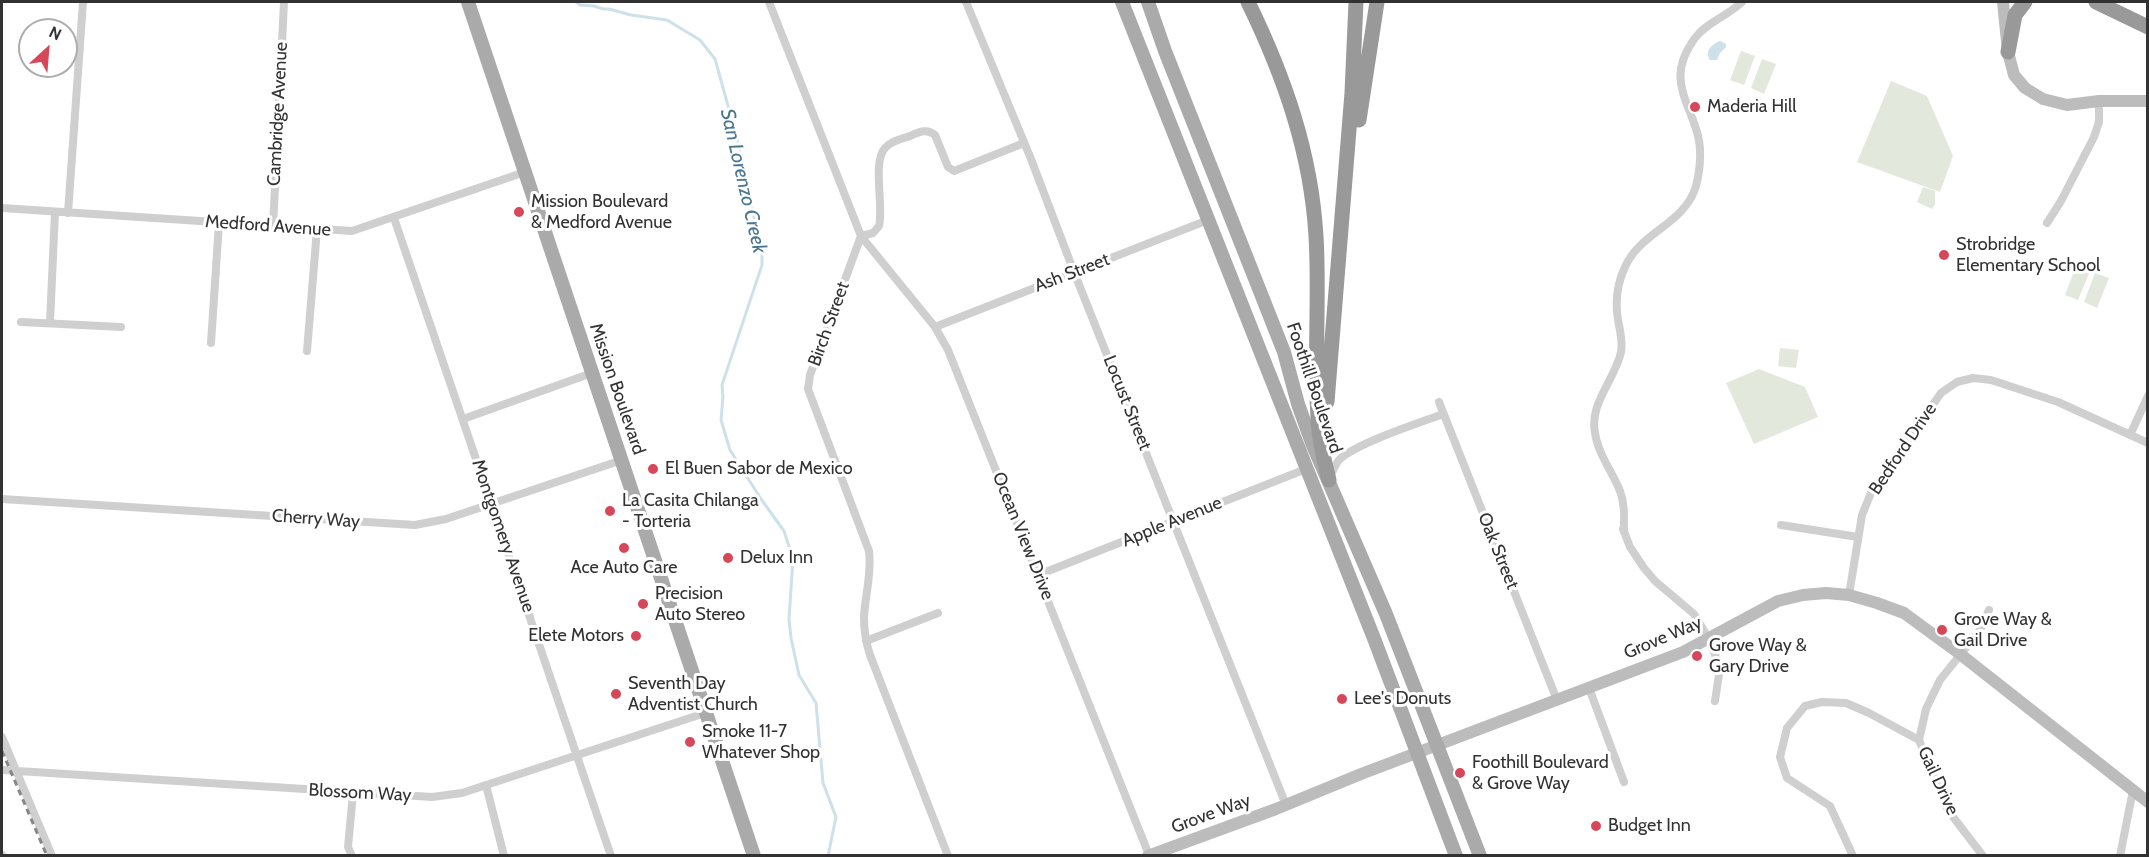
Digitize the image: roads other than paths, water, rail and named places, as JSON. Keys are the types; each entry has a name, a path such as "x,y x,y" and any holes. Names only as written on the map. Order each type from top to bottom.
{"highway":[{"path":"1248,2 1286,88 1309,177 1317,248 1319,430 1329,480"},
{"path":"1329,480 1326,419 1352,93 1356,2"},
{"path":"1336,287 1377,2"},
{"path":"2008,52 2015,15 2025,2"},
{"path":"2096,2 2148,27"}],"main road":[{"name":"Mission Boulevard","path":"468,2 754,855"},
{"name":"Foothill Boulevard","path":"1122,2 1372,632 1456,855"},
{"name":"Foothill Boulevard","path":"1138,2 1156,24 1284,352 1303,419 1385,612 1480,855"},
{"path":"1148,2 1156,24"},
{"path":"2003,3 2008,52 2014,75 2025,88 2043,99 2067,105 2099,101 2148,101"},
{"name":"Grove Way","path":"1149,855 1286,805 1361,774 1683,652 1778,601 1815,594 1849,595 1904,613 1960,654 2148,802"}],"street":[{"path":"68,213 83,2"},
{"name":"Cambridge Avenue","path":"273,227 284,2"},
{"path":"770,2 861,236 873,233 879,226 879,161 882,150 891,143 923,131 932,132 948,167 954,171 1024,143"},
{"name":"Locust Street","path":"966,2 1286,805"},
{"path":"1715,701 1719,668 1709,639 1694,614 1655,581 1630,547 1624,532 1623,501 1597,444 1594,422 1595,411 1617,366 1622,348 1616,305 1620,280 1628,261 1636,249 1681,213 1693,194 1699,164 1699,143 1680,87 1682,68 1696,37 1742,2"},
{"path":"2047,223 2094,137 2099,122 2099,101"},
{"name":"Medford Avenue","path":"2,208 352,231 525,172"},
{"path":"50,323 55,212"},
{"name":"Montgomery Avenue","path":"394,218 611,855"},
{"name":"Ash Street","path":"935,327 1208,220"},
{"path":"211,343 219,223"},
{"path":"307,351 317,229"},
{"name":"Ocean View Drive","path":"861,236 935,327 948,350 1149,855"},
{"name":"Birch Street","path":"861,236 808,382 810,397 869,551 870,575 864,617 866,641 948,855"},
{"path":"21,322 121,327"},
{"path":"463,419 592,373"},
{"name":"Bedford Drive","path":"1849,595 1862,516 1871,493 1941,393 1957,382 1973,378 2005,384 2058,402 2130,435"},
{"path":"2148,396 2130,435 2148,443"},
{"name":"Oak Street","path":"1438,402 1557,700"},
{"path":"1329,480 1336,465 1347,454 1383,437 1443,414"},
{"name":"Cherry Way","path":"2,499 415,525 446,519 621,460"},
{"name":"Apple Avenue","path":"1038,575 1306,469"},
{"path":"1781,525 1858,537"},
{"name":"Gail Drive","path":"1983,855 1947,809 1919,740 1926,709 1940,680 1980,630 1989,610"},
{"path":"866,641 938,613"},
{"path":"1589,688 1624,782"},
{"path":"1853,855 1830,806 1787,778 1780,757 1787,728 1805,706 1822,702 1846,703 1919,740"},
{"name":"Blossom Way","path":"2,770 432,797 462,793 705,713"},
{"path":"2,737 52,855"},
{"path":"486,785 504,855"},
{"path":"2120,855 2133,790"},
{"path":"352,855 348,847 353,793"}],"waterway":[{"name":"San Lorenzo Creek","path":"576,2 580,5 667,20 700,40 715,59 737,138 762,254 762,265 722,385 721,420 730,450 784,531 793,559 789,619 791,638 799,675 816,703 823,783 836,817 828,856"}],"railway":[{"path":"2,751 47,856"}],"place":[{"name":"Maderia Hill","path":"1695,107"},
{"name":"Mission Boulevard & Medford Avenue","path":"519,212"},
{"name":"Strobridge Elementary School","path":"1944,255"},
{"name":"El Buen Sabor de Mexico","path":"653,469"},
{"name":"La Casita Chilanga - Torteria","path":"610,511"},
{"name":"Ace Auto Care","path":"624,548"},
{"name":"Delux Inn","path":"728,558"},
{"name":"Precision Auto Stereo","path":"643,604"},
{"name":"Grove Way & Gail Drive","path":"1942,630"},
{"name":"Elete Motors","path":"636,636"},
{"name":"Grove Way & Gary Drive","path":"1697,656"},
{"name":"Seventh Day Adventist Church","path":"616,694"},
{"name":"Lee's Donuts","path":"1342,699"},
{"name":"Smoke 11-7 Whatever Shop","path":"690,742"},
{"name":"Foothill Boulevard & Grove Way","path":"1460,773"},
{"name":"Budget Inn","path":"1596,826"}]}
